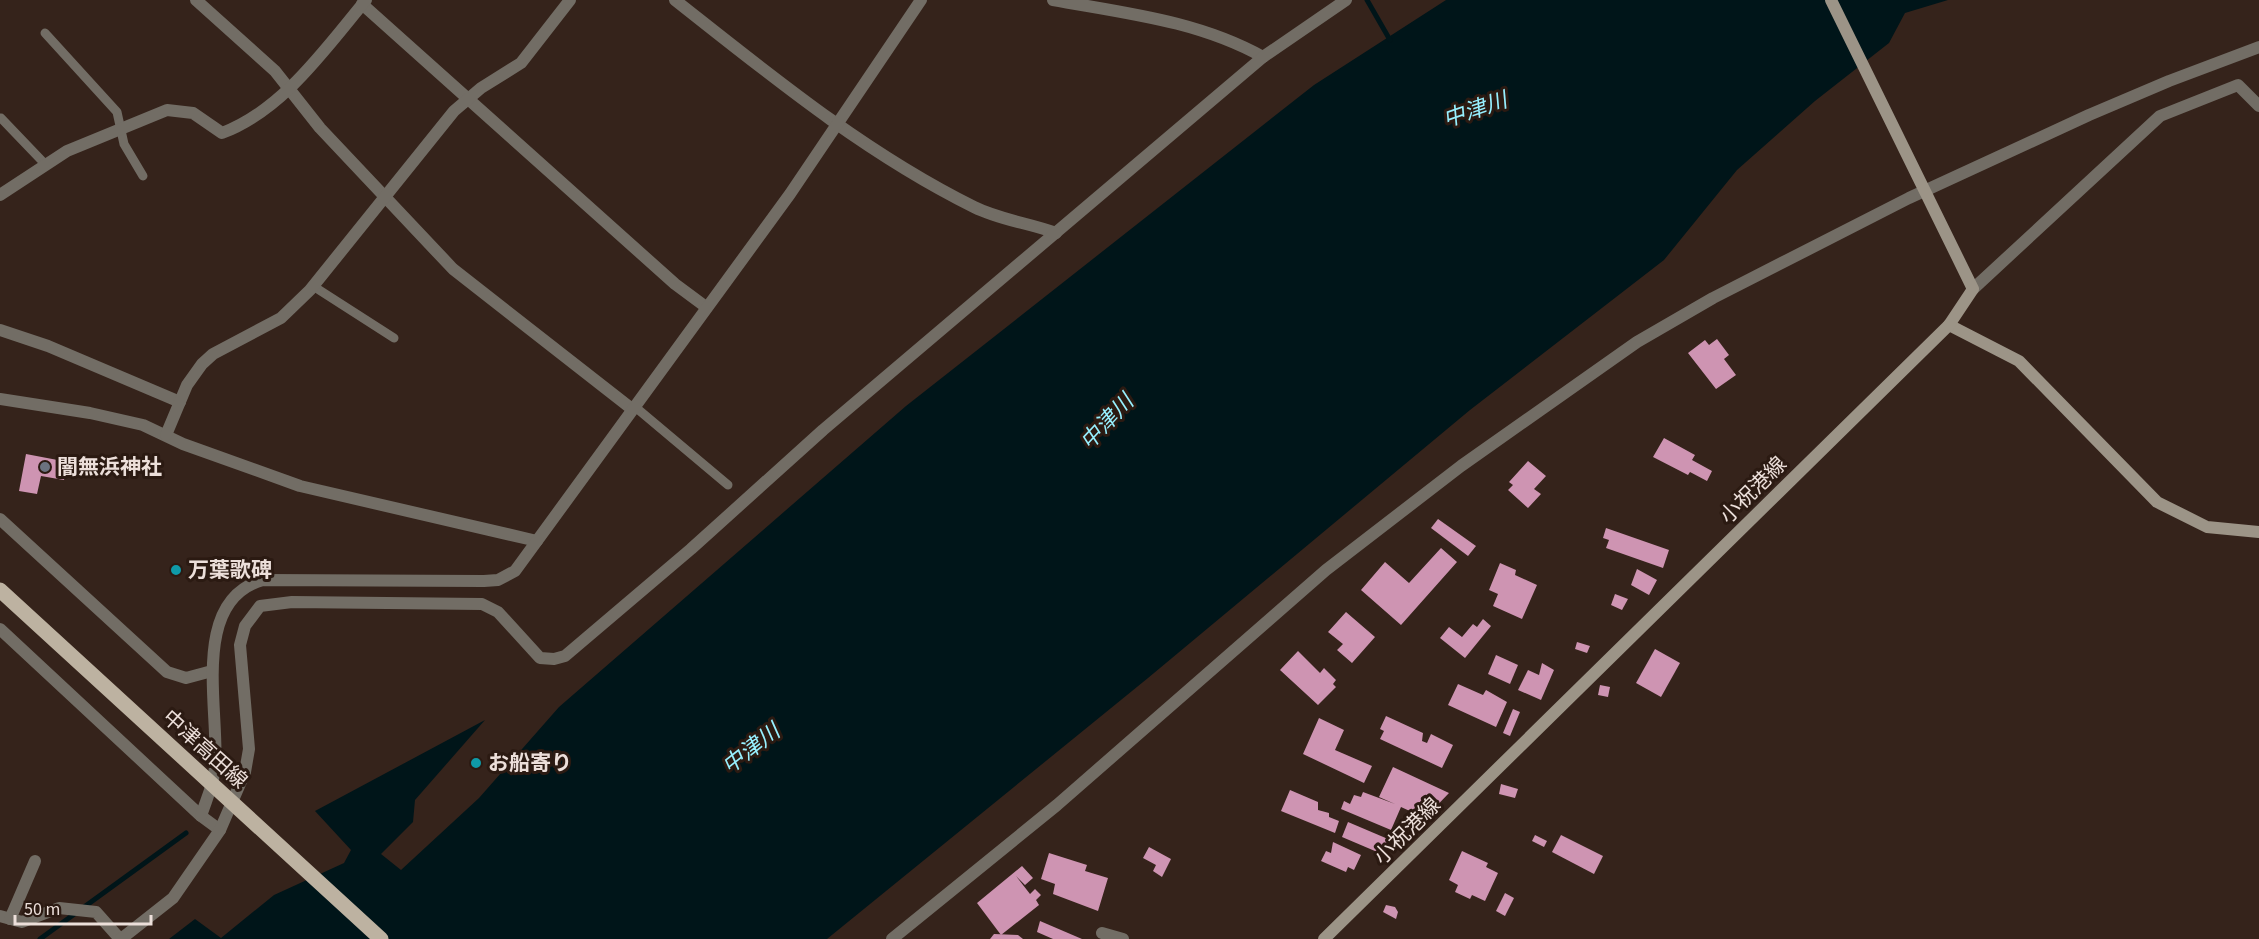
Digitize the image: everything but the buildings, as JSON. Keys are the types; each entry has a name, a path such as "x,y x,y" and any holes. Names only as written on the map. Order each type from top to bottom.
{"main road":[{"path":"1831,0 1973,289"},
{"name":"小祝港線","path":"1324,939 1949,325 1973,289"},
{"path":"1949,325 2019,361 2157,502 2207,527 2259,532"},
{"name":"中津高田線","path":"0,590 381,939"}],"street":[{"path":"196,0 253,50 289,87 320,128 387,196 434,250 474,288 532,329 596,383 633,408"},
{"path":"166,435 192,376 202,364 213,354 281,318 313,286 454,111 467,99 521,63 570,0"},
{"path":"675,0 839,124 902,168 993,216 1056,233"},
{"path":"201,816 215,768 212,670 217,631 225,611 238,594 256,582 498,580 509,576 520,566 839,124 921,0"},
{"path":"1053,0 1186,25 1245,46 1263,57"},
{"path":"35,861 5,918 22,922 59,908 96,912 120,939 173,898 220,830 245,772 248,758 240,645 245,626 260,606 292,602 482,603 498,612 540,658 554,659 565,656 823,430 1263,57 1346,0"},
{"path":"0,195 45,164 81,145 156,113 176,109 193,113 222,133 261,113 289,87 364,2 467,99 669,278 706,307"},
{"path":"892,939 1056,806 1326,570 1470,459 1646,337 1713,298 1922,186 2169,81 2259,47"},
{"path":"1973,289 2160,116 2238,85 2259,106"},
{"path":"0,330 48,346 180,402"},
{"path":"0,399 90,413 150,427 183,444 300,486 537,541"},
{"path":"0,519 167,672 186,678 212,670"},
{"path":"0,629 201,816 220,830"},
{"path":"1102,933 1123,939"}],"lane":[{"path":"45,33 117,112 128,152 143,176"},
{"path":"2,118 45,164"},
{"path":"313,286 394,338"},
{"path":"633,408 728,485"}],"water":[{"name":"中津川","path":"1446,0 1948,0 1905,13 1889,43 1815,101 1737,170 1664,260 1470,410 1148,678 827,939 169,939 195,919 221,938 274,895 344,863 351,850 315,811 485,720 415,800 413,822 381,854 401,870 479,798 559,707 906,406 1314,85"}],"waterway":[{"path":"1367,0 1390,40"},
{"path":"40,939 186,833"}],"place":[{"name":"闇無浜神社","path":"45,467"},
{"name":"万葉歌碑","path":"176,570"},
{"name":"お船寄り","path":"476,763"}]}
